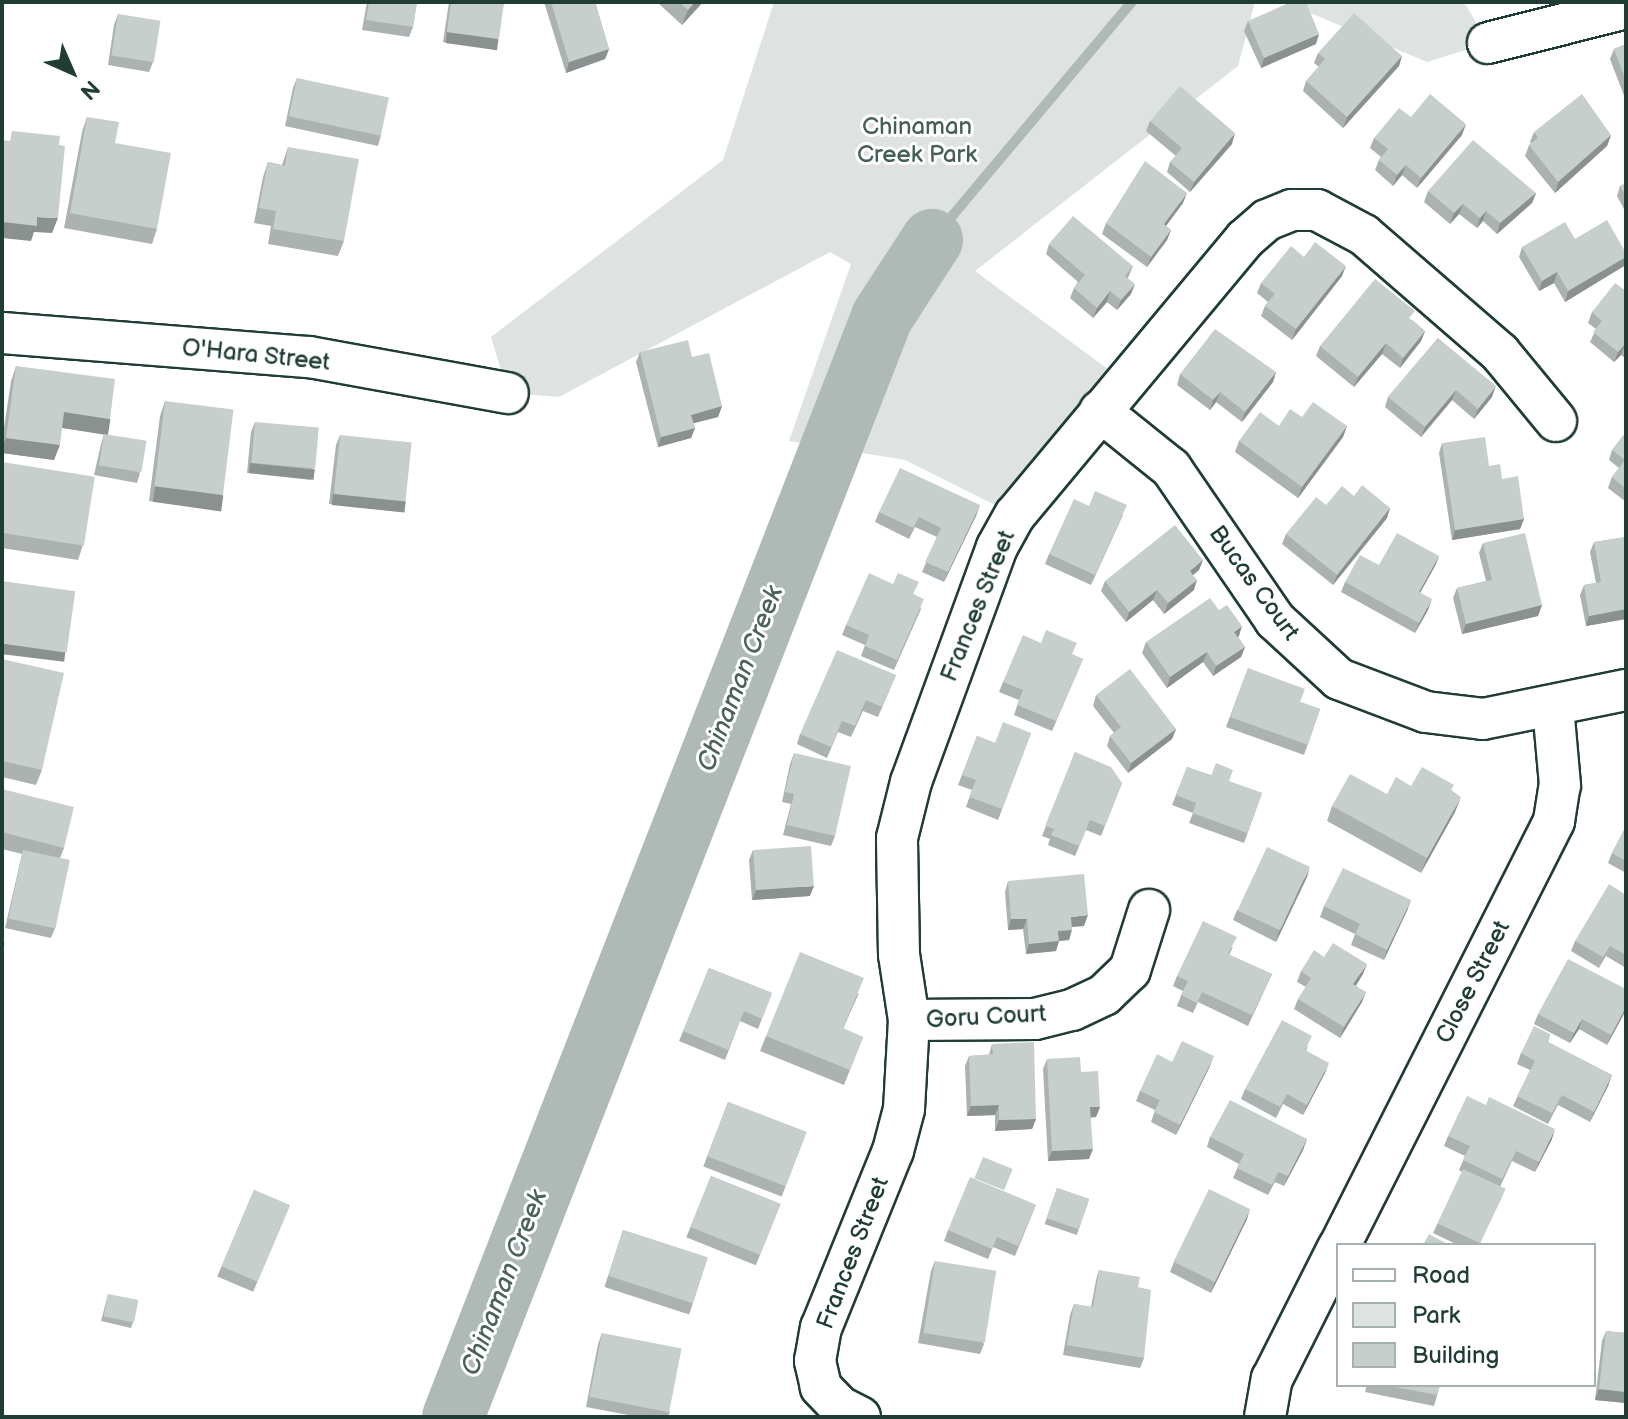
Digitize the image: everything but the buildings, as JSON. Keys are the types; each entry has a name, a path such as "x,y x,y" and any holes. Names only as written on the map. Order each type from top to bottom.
{"street":[{"path":"1488,43 1626,8"},
{"name":"Frances Street","path":"860,1417 840,1407 821,1387 815,1361 821,1328 893,1151 904,1109 909,1020 894,877 897,838 911,782 997,547 1035,489 1245,239 1267,220 1304,210 1342,220 1364,235 1500,353 1556,421"},
{"name":"O'Hara Street","path":"2,333 309,357 508,393"},
{"name":"Bucas Court","path":"1100,411 1171,468 1275,620 1339,679 1426,712 1483,719 1626,690"},
{"name":"Close Street","path":"1341,1243 1554,821 1560,785 1553,707"},
{"name":"Goru Court","path":"909,1020 1035,1019 1072,1010 1104,995 1130,970 1149,910"},
{"name":"Close Street","path":"1265,1417 1272,1379 1336,1253"}],"green space":[{"name":"Chinaman Creek Park","path":"774,2 1255,2 1238,66 975,271 1124,381 1015,515 905,460 789,441 851,264 830,252 559,397 508,393 491,337 723,160"},
{"path":"1284,2 1464,2 1488,43 1427,62"}],"waterway":[{"name":"Chinaman Creek","path":"932,240 1132,2"},
{"name":"Chinaman Creek","path":"453,1417 882,317 932,240"}]}
